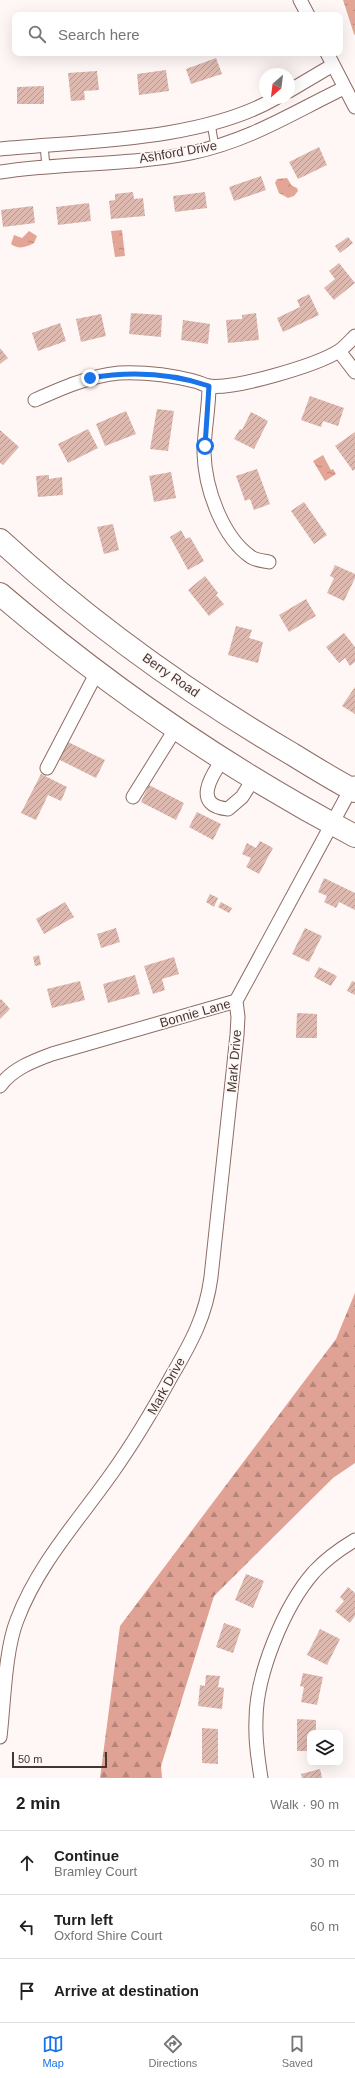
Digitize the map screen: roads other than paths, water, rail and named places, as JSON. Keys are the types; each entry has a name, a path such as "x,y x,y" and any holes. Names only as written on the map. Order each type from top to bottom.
{"highway":[{"name":"Berry Road","path":"0,540 73,604 121,640 235,720 353,787"},
{"path":"0,594 97,672 154,715 254,778 355,836"}],"street":[{"path":"300,0 306,12"},
{"path":"328,56 355,107"},
{"path":"295,87 333,65"},
{"name":"Ashford Drive","path":"0,172 148,159 190,153 215,147 264,129 344,88"},
{"name":"Ashford Drive","path":"0,149 169,133 237,115 262,104"},
{"path":"35,400 72,384 118,373 163,376 193,381 209,386 258,380 308,365 340,351 355,336"},
{"path":"340,351 355,372"},
{"path":"209,386 204,454 209,487 215,506 224,526 252,558 269,562"},
{"path":"47,768 97,672"},
{"path":"133,798 176,728"},
{"path":"223,759 208,785 207,797 211,803 220,808 228,809 242,798 254,778"},
{"name":"Bonnie Lane","path":"0,1086 5,1079 15,1072 30,1063 52,1054 236,1001 331,823 353,787"},
{"name":"Mark Drive","path":"0,1737 13,1633 20,1612 41,1571 112,1473 147,1421 193,1338 205,1309 211,1277 233,1083 238,1017 236,1001"},
{"path":"261,1778 256,1741 256,1709 260,1684 276,1638 300,1591 314,1573 329,1557 355,1540"}],"lane":[{"path":"211,123 215,147"},
{"path":"44,145 46,167"}],"water":[{"path":"343,0 355,0 355,35 354,34"},
{"path":"287,178 292,186 297,188 298,191 294,196 288,198 279,193 275,183 277,179"},
{"path":"122,230 125,256 115,257 111,231"},
{"path":"29,231 37,236 34,243 22,247 17,247 11,244 14,235 22,238"},
{"path":"323,455 331,470 333,469 336,474 325,481 313,461"}]}
